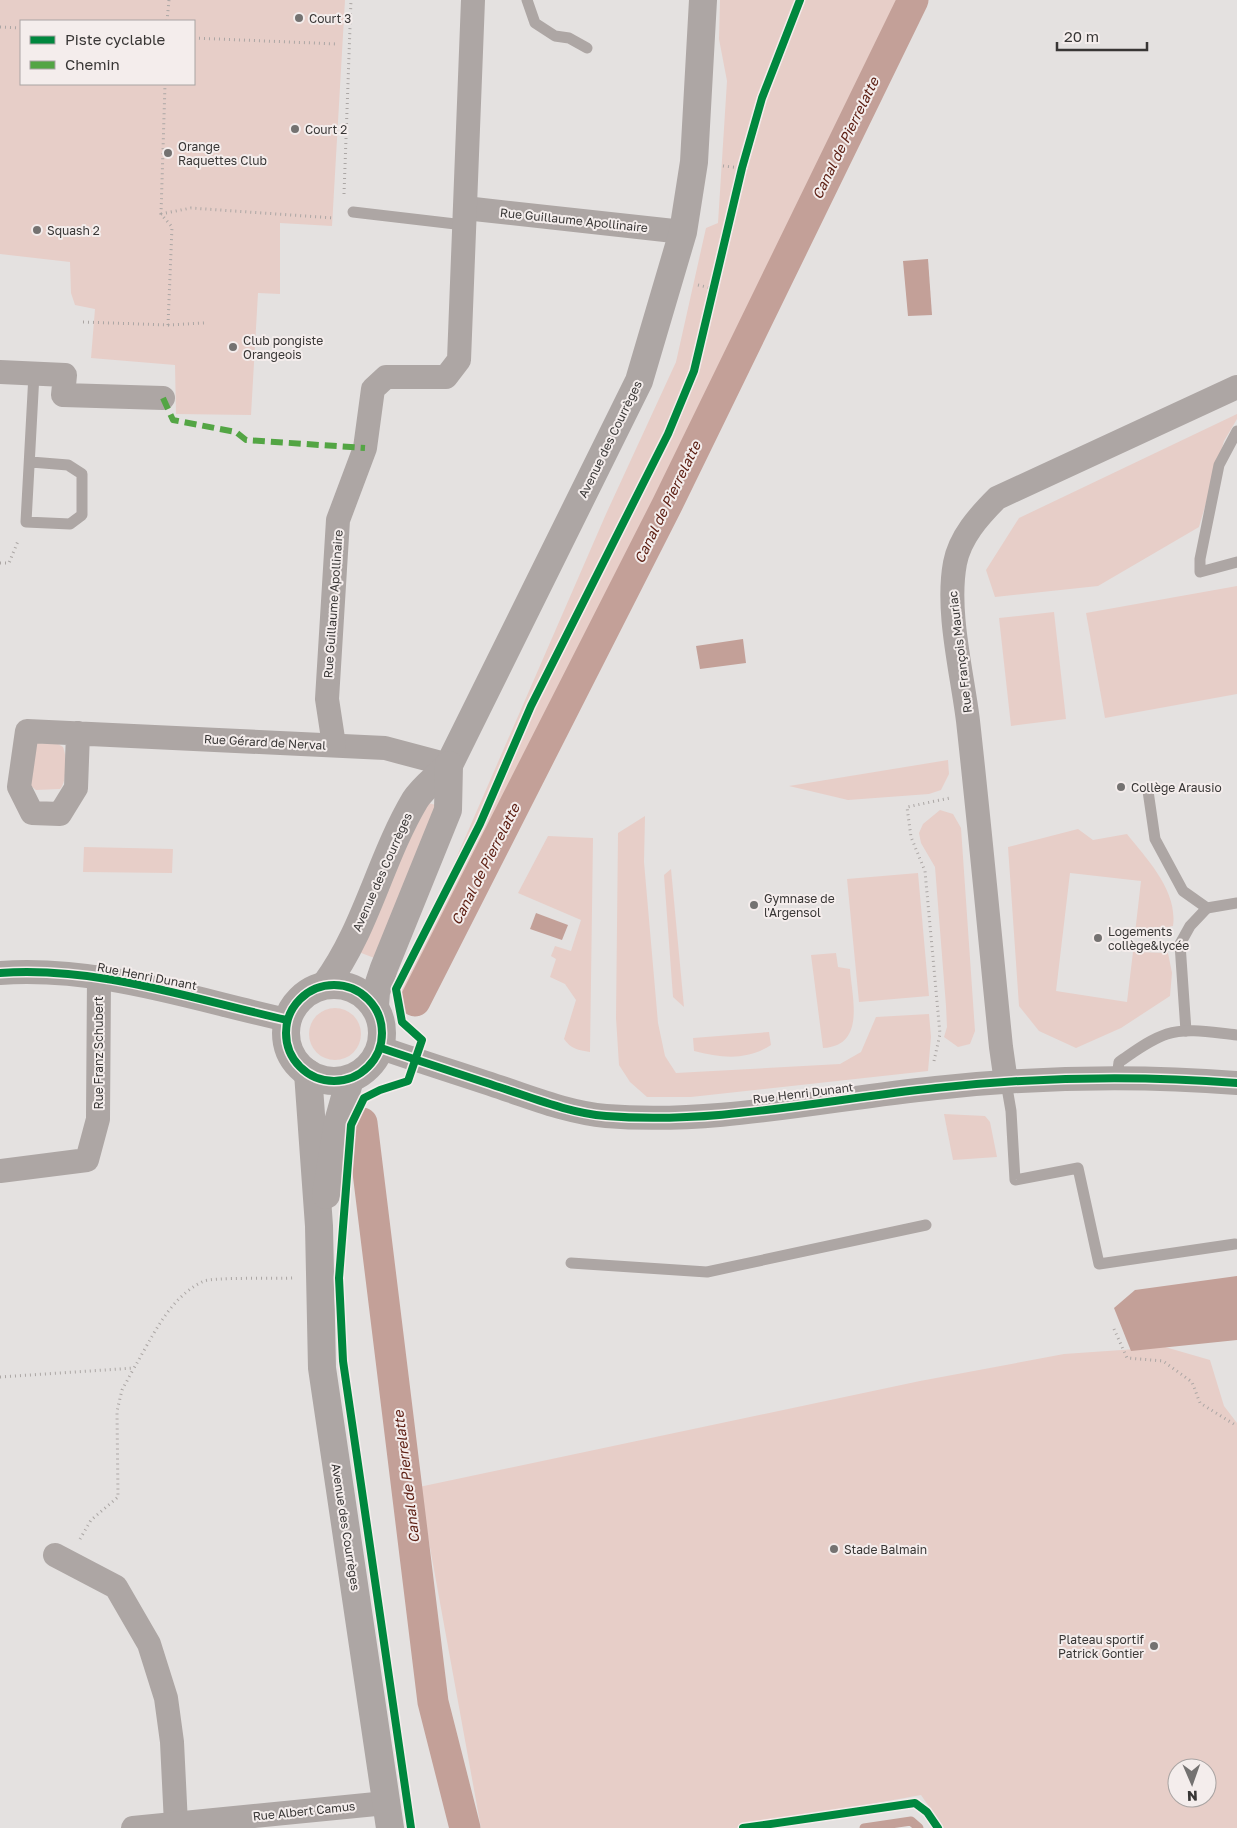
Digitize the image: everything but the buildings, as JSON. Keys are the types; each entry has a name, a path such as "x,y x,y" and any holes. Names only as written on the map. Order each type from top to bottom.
{"street":[{"name":"Rue Guillaume Apollinaire","path":"334,745 327,699 338,520 365,448 373,389 386,376 446,378 460,360 473,0"},
{"name":"Avenue des Courrèges","path":"325,985 348,949 384,865 416,799 449,765 640,381 683,232 694,162 703,0"},
{"name":"Rue Guillaume Apollinaire","path":"464,216 683,232"},
{"path":"0,372 65,375 63,395 163,398"},
{"name":"Rue François Mauriac","path":"1006,1082 1000,1048 975,793 951,591 955,561 964,538 979,516 997,498 1237,387"},
{"name":"Rue Gérard de Nerval","path":"78,734 385,748 449,765"},
{"name":"Avenue des Courrèges","path":"375,1006 376,992 384,968 448,810 449,765"},
{"name":"Rue Henri Dunant","path":"0,973 36,972 99,977 141,984 287,1020"},
{"name":"Rue Franz Schubert","path":"0,1170 87,1160 98,1118 99,977"},
{"path":"339,984 353,988 366,996 375,1006 382,1026 381,1048 367,1068 350,1079 335,1081 321,1079 308,1073 296,1063 289,1050 286,1035 287,1020 295,1004 308,992 325,985 339,984"},
{"name":"Rue Henri Dunant","path":"381,1048 564,1108 622,1117 658,1119 704,1116 936,1088 1006,1082 1117,1077 1237,1084"},
{"name":"Avenue des Courrèges","path":"308,1073 319,1226 318,1277 322,1368 388,1816"},
{"name":"Avenue des Courrèges","path":"319,1226 331,1174 338,1122 350,1079"},
{"path":"61,1558 116,1587 148,1644 166,1698 172,1742 176,1824"},
{"name":"Rue Albert Camus","path":"133,1828 176,1824 388,1816"}],"lane":[{"path":"527,0 535,23 555,36 569,38 587,48"},
{"path":"353,212 464,216"},
{"path":"31,462 68,465 82,474 82,515 70,524 26,522 31,462 34,374"},
{"path":"1237,431 1219,465 1200,558 1200,572 1237,562"},
{"path":"1148,791 1154,839 1183,891 1208,908"},
{"path":"1186,1032 1180,944 1190,926 1208,908 1237,903"},
{"path":"1117,1077 1119,1062 1168,1034 1186,1032 1237,1035"},
{"path":"1006,1082 1011,1111 1015,1180 1078,1168 1099,1264 1235,1244"},
{"path":"571,1263 707,1272 926,1225"}],"path":[{"path":"167,20 169,0"},
{"path":"161,214 191,208 340,219 353,212 343,198 352,0"},
{"path":"0,27 20,28"},
{"path":"195,38 337,44"},
{"path":"165,85 161,214 172,227 168,324"},
{"path":"83,322 204,323"},
{"path":"0,563 9,563 26,522"},
{"path":"934,1065 940,1034 925,871 910,837 907,807 975,793"},
{"path":"61,1558 92,1520 118,1497 116,1411 122,1390 166,1314 185,1294 205,1281 318,1277"},
{"path":"1114,1329 1127,1358 1163,1361 1192,1382 1200,1403 1237,1426"},
{"path":"0,1377 134,1368"}],"shaded area":[{"name":"Orange Raquettes Club","path":"0,0 345,0 332,226 280,223 280,294 258,293 251,415 176,414 175,365 91,358 95,309 75,305 71,293 70,262 0,254"},
{"path":"720,0 900,0 637,552 403,1010 395,983 428,923 606,514 676,362 706,228 718,223 727,81 719,39"},
{"path":"928,259 932,315 908,316 903,261"},
{"path":"1237,414 1237,419 1224,441 1199,527 1098,586 995,597 986,570 1019,518"},
{"path":"1237,586 1237,694 1105,718 1086,613"},
{"path":"1054,612 1066,719 1011,726 999,618"},
{"path":"743,639 746,663 700,669 696,646"},
{"path":"37,743 58,744 63,747 66,769 64,781 60,789 36,790 30,785"},
{"path":"948,760 949,774 941,790 929,794 848,800 789,786"},
{"path":"428,803 436,805 377,959 356,951 381,894"},
{"path":"940,810 953,814 961,828 975,1031 970,1044 958,1047 944,1037 947,1027 946,1006 935,867 921,843 919,833 923,824"},
{"path":"645,816 644,862 658,1023 665,1056 676,1073 840,1064 861,1052 876,1017 929,1014 931,1037 928,1071 691,1097 647,1097 630,1082 619,1065 616,1018 618,833"},
{"path":"1078,829 1093,840 1127,834 1152,865 1166,888 1171,900 1173,926 1135,933 1141,881 1070,873 1056,991 1127,1002 1133,952 1168,953 1172,973 1170,996 1121,1028 1076,1048 1039,1031 1019,1006 1008,847"},
{"path":"548,836 593,838 590,1052 582,1051 569,1045 564,1039 576,1000 565,984 550,977 556,959 551,956 555,946 571,951 581,920 518,893"},
{"path":"84,847 173,849 172,873 83,872"},
{"path":"671,869 684,1007 673,997 664,875"},
{"path":"918,873 929,996 859,1002 847,879"},
{"path":"536,913 568,925 562,940 530,929"},
{"path":"836,953 838,967 850,969 854,1006 853,1019 851,1030 846,1039 837,1045 823,1048 811,955"},
{"path":"335,1008 345,1010 353,1016 359,1024 361,1034 359,1044 353,1052 345,1058 335,1060 325,1058 317,1052 311,1044 309,1034 311,1024 317,1016 325,1010"},
{"path":"769,1032 771,1045 753,1054 734,1057 694,1051 693,1038"},
{"path":"944,1114 985,1116 990,1122 997,1157 953,1160"},
{"path":"1237,1276 1237,1340 1131,1351 1114,1308 1135,1290"},
{"name":"Stade Balmain","path":"1165,1347 1210,1360 1224,1406 1237,1423 1237,1828 944,1828 921,1795 739,1828 481,1828 419,1487 920,1381 1064,1354"}],"waterway":[{"name":"Canal de Pierrelatte","path":"415,1001 667,505 913,0"},
{"name":"Canal de Pierrelatte","path":"362,1123 433,1702 465,1828"},
{"path":"864,1828 911,1821 919,1828"}],"marked path":[{"path":"163,398 173,420 236,432 246,440 365,448"}],"cycle path":[{"path":"411,1828 343,1361 339,1278 351,1125 364,1098 380,1090 408,1081 422,1040 402,1022 396,989 480,824 531,706 668,434 694,371 742,168 762,98 800,0"},
{"path":"0,973 37,972 109,979 181,994 287,1020"},
{"path":"334,985 352,988 368,999 379,1015 382,1033 379,1051 368,1067 352,1078 334,1081 316,1078 300,1067 289,1051 286,1033 289,1015 300,999 316,988 334,985"},
{"path":"381,1048 567,1109 606,1116 647,1118 689,1117 771,1110 895,1093 1011,1081 1124,1078 1237,1083"},
{"path":"743,1828 915,1803 927,1812 938,1828"}],"place":[{"name":"Court 3","path":"299,18"},
{"name":"Court 2","path":"295,129"},
{"name":"Orange Raquettes Club","path":"168,153"},
{"name":"Squash 2","path":"37,230"},
{"name":"Club pongiste Orangeois","path":"233,347"},
{"name":"Collège Arausio","path":"1121,787"},
{"name":"Gymnase de l'Argensol","path":"754,905"},
{"name":"Logements collège&lycée","path":"1098,938"},
{"name":"Stade Balmain","path":"834,1549"},
{"name":"Plateau sportif Patrick Gontier","path":"1154,1646"}]}
